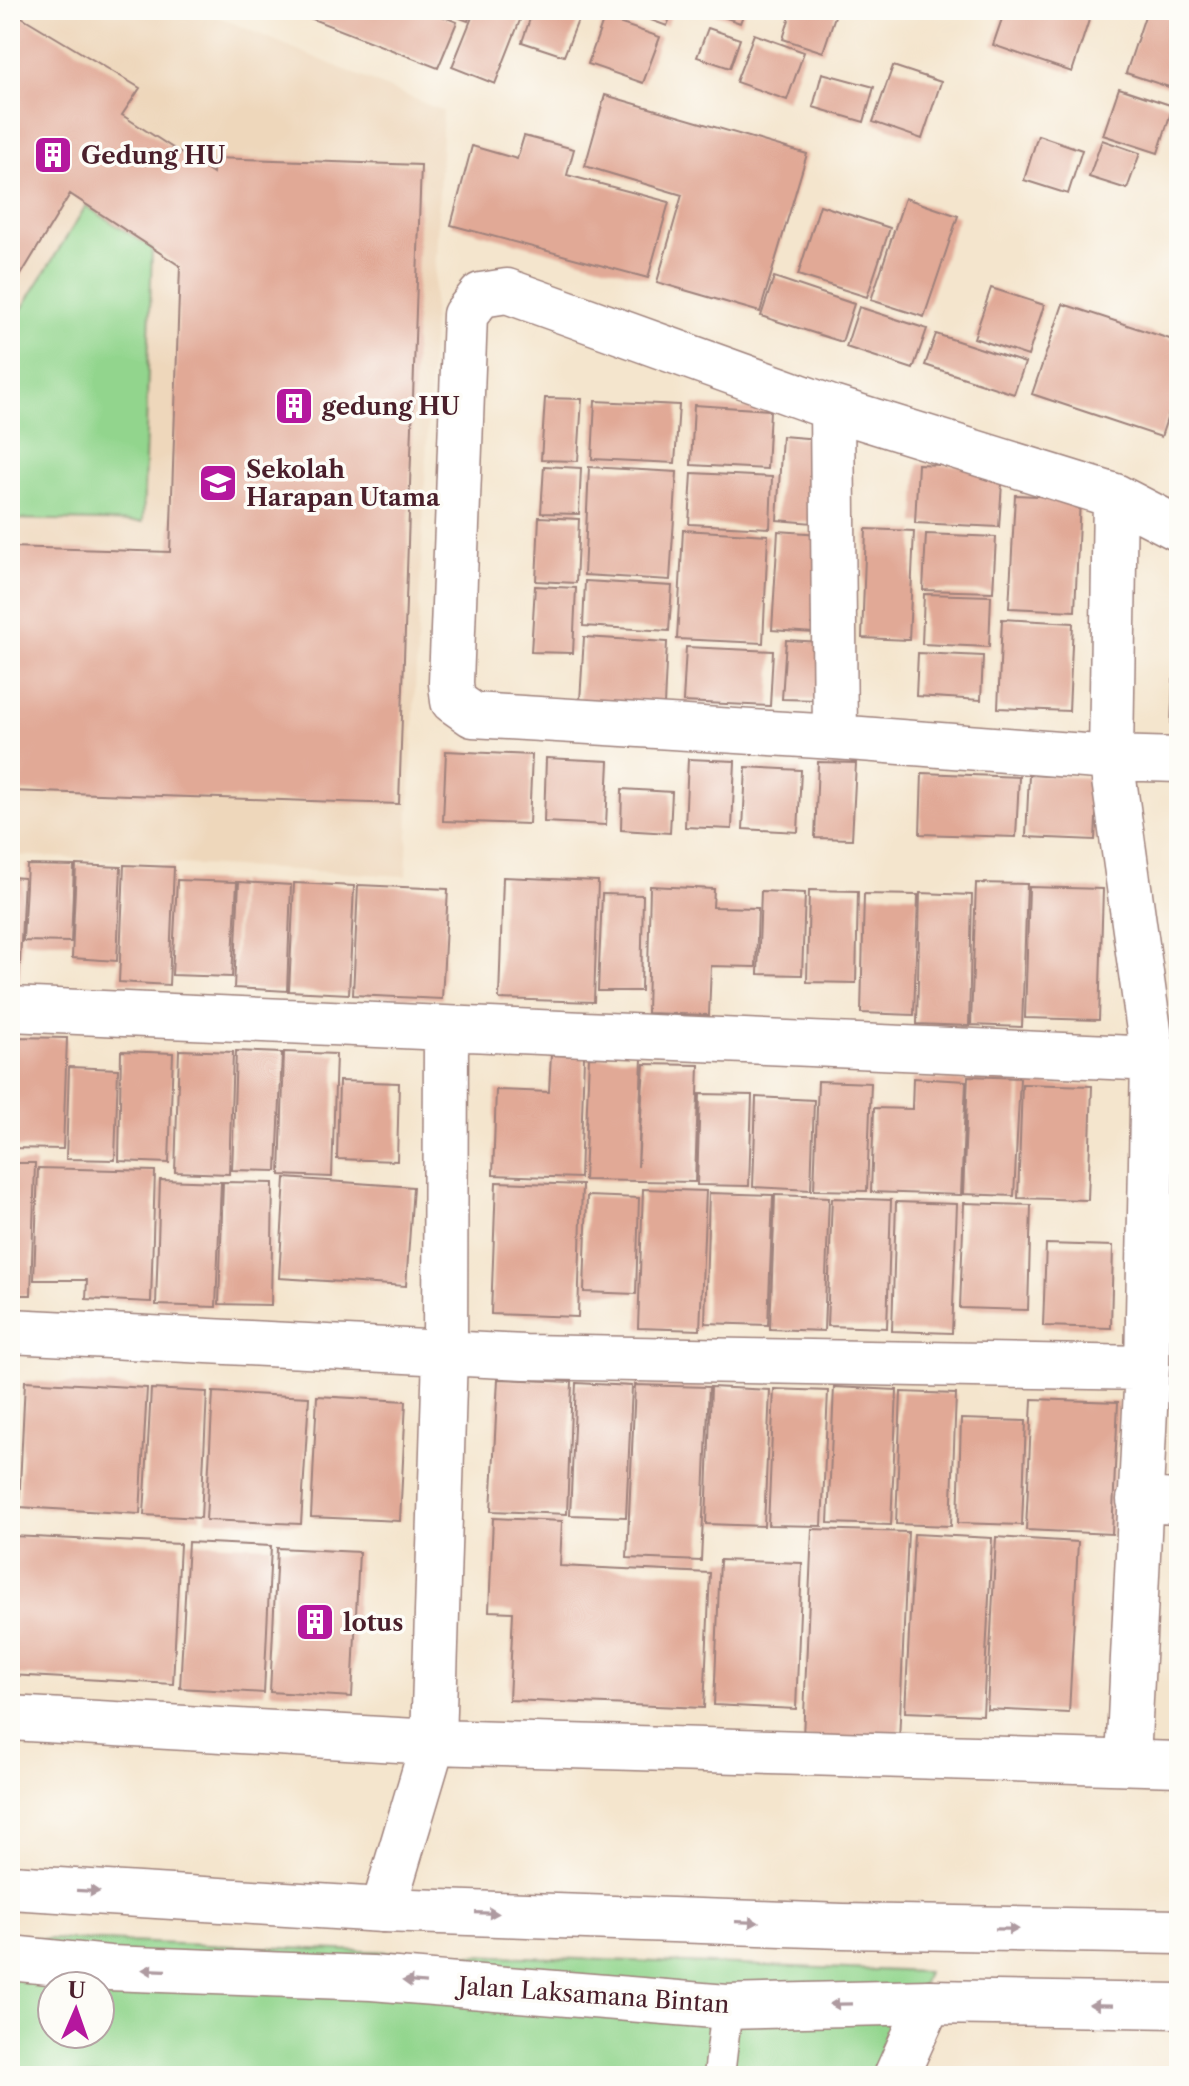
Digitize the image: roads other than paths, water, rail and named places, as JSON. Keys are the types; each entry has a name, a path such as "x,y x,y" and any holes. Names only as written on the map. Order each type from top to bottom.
{"street":[{"path":"1179,529 1115,496 832,408 507,291 481,295 465,315 451,683 453,701 473,715 491,719 835,737 1111,758 1179,760"},
{"path":"832,408 835,737"},
{"path":"1115,496 1111,758 1166,1060 1147,1368 1159,1501 1128,1761"},
{"path":"10,1009 1166,1060"},
{"path":"383,1910 433,1742 445,1354 446,1030"},
{"path":"10,1331 445,1354 1147,1368"},
{"path":"10,1718 433,1742 1179,1764"},
{"path":"10,1887 383,1910 827,1925 1179,1932"},
{"name":"Jalan Laksamana Bintan","path":"10,1958 109,1968 372,1978 727,2007 929,2002 1179,2006"},
{"path":"896,2076 929,2002"}],"lane":[{"path":"719,2076 727,2007"}],"place":[{"name":"Gedung HU","path":"53,155"},
{"name":"gedung HU","path":"294,406"},
{"name":"Sekolah Harapan Utama","path":"218,483"},
{"name":"lotus","path":"315,1622"}]}
